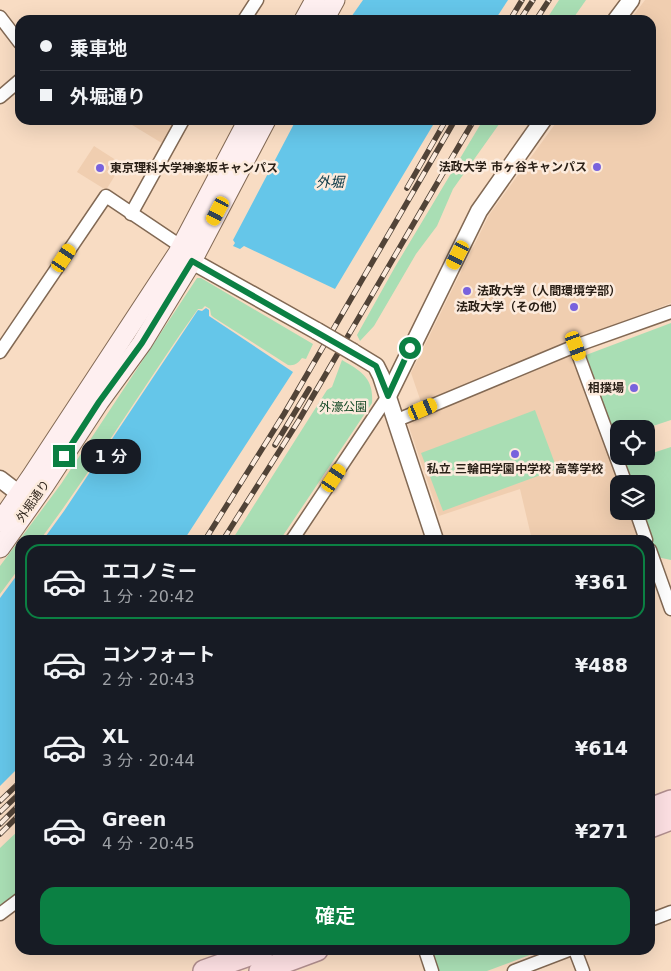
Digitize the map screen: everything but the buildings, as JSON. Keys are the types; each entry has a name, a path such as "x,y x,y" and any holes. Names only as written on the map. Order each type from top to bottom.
{"main road":[{"path":"307,15 315,0"},
{"path":"327,15 335,0"},
{"name":"外堀通り","path":"184,254 246,125"},
{"name":"外堀通り","path":"0,548 25,499 184,254 263,125"},
{"name":"外堀通り","path":"0,522 25,499"},
{"path":"655,807 671,801"},
{"path":"655,825 671,819"},
{"path":"204,971 285,955"}],"street":[{"path":"248,15 258,0"},
{"path":"620,15 631,0"},
{"path":"0,17 15,36"},
{"path":"0,97 15,84"},
{"path":"131,214 180,125"},
{"path":"295,535 388,396 479,211 539,125"},
{"path":"0,352 106,196 184,254 376,366 388,396 433,535"},
{"path":"395,421 576,346 671,312"},
{"path":"576,346 623,475"},
{"path":"0,479 25,499"},
{"path":"639,520 644,535"},
{"path":"655,572 671,609"},
{"path":"0,914 15,903"},
{"path":"655,918 671,912"},
{"path":"427,955 432,971"},
{"path":"514,971 557,955"},
{"path":"577,955 583,971"}],"shaded area":[{"name":"法政大学 市ヶ谷キャンパス","path":"645,0 671,0 671,303 421,402 411,373 489,215 554,125 656,125 656,15 634,15"},
{"name":"東京理科大学神楽坂キャンパス","path":"132,125 176,125 165,145"},
{"name":"東京理科大学神楽坂キャンパス","path":"94,146 122,164 106,190 77,172"},
{"name":"私立 三輪田学園中学校 高等学校","path":"570,355 576,359 610,449 610,465 616,465 620,475 610,475 610,520 636,520 642,535 531,535 520,489 439,516 407,421"}],"green space":[{"path":"559,0 586,0 576,15 549,15"},
{"path":"480,125 498,125 453,189 437,226 416,254 374,326 360,341 357,335 395,267"},
{"path":"197,278 201,278 313,344 306,359 302,358 296,364 288,365 213,317 210,309 205,306 202,309 198,309 81,483 44,535 23,535 61,484"},
{"name":"相撲場","path":"671,323 671,420 655,425 655,420 610,421 586,355"},
{"name":"外濠公園","path":"342,360 365,376 371,387 372,403 283,535 235,535 327,390 332,387"},
{"path":"535,410 557,469 443,511 421,453"},
{"path":"671,447 671,560 657,557 655,552 655,535 649,535 643,520 655,520 655,475 627,475 623,465 655,465 655,452"},
{"path":"15,546 15,574 0,594 0,566"},
{"path":"15,834 15,896 0,907 0,848"},
{"path":"433,955 530,955 487,971 439,971"}],"water":[{"path":"363,0 508,0 498,15 352,15"},
{"name":"外堀","path":"293,125 433,125 335,289 244,246 240,249 233,246 235,243 233,240"},
{"path":"206,308 209,310 209,316 293,372 187,535 47,535 198,310 202,311"},
{"path":"15,578 15,771 0,786 0,598"}],"railway":[{"path":"513,15 522,0"},
{"path":"523,15 533,0"},
{"path":"539,15 549,0"},
{"path":"407,188 443,125"},
{"path":"208,535 284,414 452,125"},
{"path":"226,535 299,420 471,125"},
{"path":"275,445 309,389"},
{"path":"0,801 15,787"},
{"path":"0,812 15,798"},
{"path":"0,824 15,809"},
{"path":"0,834 15,819"}],"place":[{"name":"法政大学 市ヶ谷キャンパス","path":"597,167"},
{"name":"東京理科大学神楽坂キャンパス","path":"100,168"},
{"name":"法政大学（人間環境学部）","path":"467,291"},
{"name":"法政大学（その他）","path":"574,307"},
{"name":"相撲場","path":"634,388"},
{"name":"私立 三輪田学園中学校 高等学校","path":"515,454"}],"route":[{"path":"64,456 99,402 142,343 192,261 366,359 376,366 382,376 388,396 410,348"}]}
